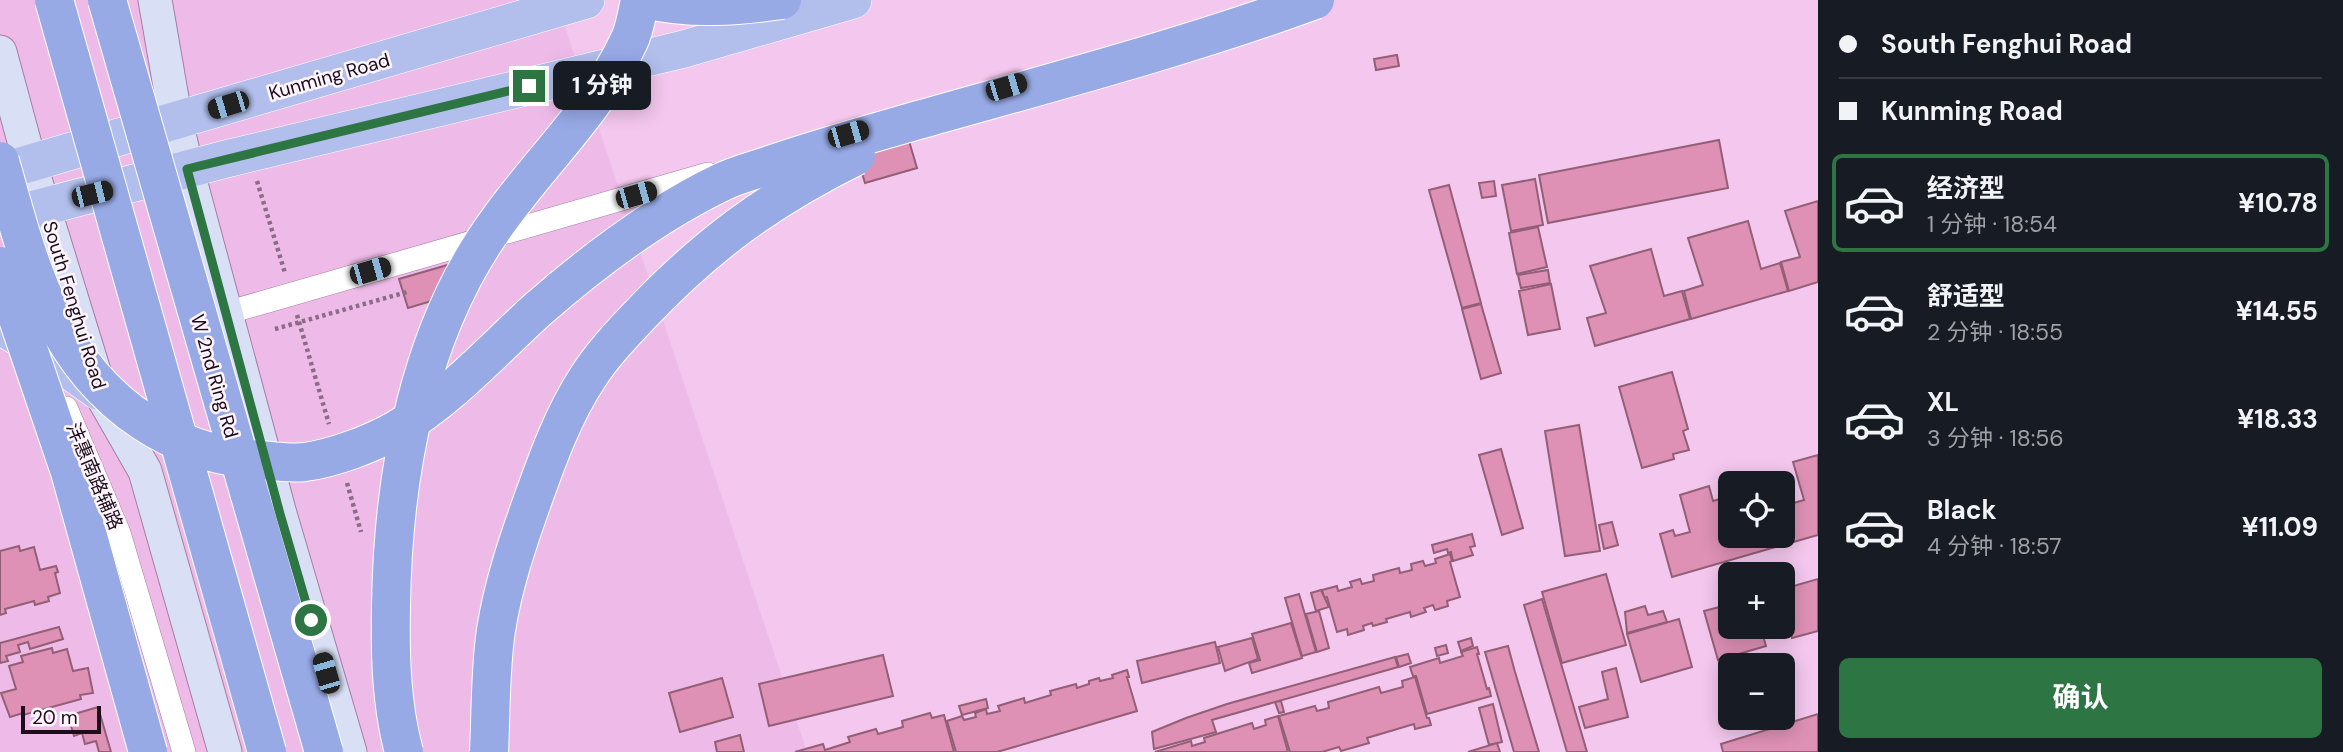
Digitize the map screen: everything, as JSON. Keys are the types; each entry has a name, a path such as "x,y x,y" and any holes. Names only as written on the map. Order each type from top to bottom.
{"highway":[{"path":"54,0 267,752"},
{"name":"W 2nd Ring Rd","path":"107,0 324,752"},
{"path":"404,752 390,663 391,575 400,475 420,389 446,311 473,258 498,220 598,96 630,39 640,0"},
{"path":"649,0 740,6 782,0"},
{"path":"10,165 37,284 60,334 85,370 120,406 153,428 192,448 229,457 305,462 355,449 396,430 439,400 595,262 647,225 723,181 801,153 1228,32 1315,0"},
{"path":"489,752 496,631 509,571 543,469 588,376 653,301 732,229 770,202 817,175 960,108"},
{"path":"0,266 70,472 148,752"}],"main road":[{"path":"155,0 187,169 280,514 349,752"},
{"name":"Kunming Road","path":"10,165 176,121 586,0"},
{"path":"1,213 45,206 684,49 853,0"},
{"name":"South Fenghui Road","path":"0,52 10,165 45,206 101,394 145,471 225,752"},
{"path":"0,326 43,352 101,394"}],"street":[{"path":"226,313 914,115 1297,0"},
{"name":"沣惠南路辅路","path":"1,213 43,352 119,533 184,752"}],"path":[{"path":"275,329 407,292"}],"shaded area":[{"path":"0,0 556,0 807,752 0,752"}],"building":[{"path":"1397,55 1399,66 1376,70 1374,59"},
{"path":"1719,140 1728,188 1548,223 1539,175"},
{"path":"909,141 917,168 865,183 857,156"},
{"path":"1535,179 1543,225 1511,231 1502,185"},
{"path":"1494,181 1496,196 1482,198 1479,183"},
{"path":"1449,185 1481,303 1462,308 1429,190"},
{"path":"1818,201 1818,282 1789,291 1781,262 1800,257 1785,211"},
{"path":"1748,221 1761,269 1780,263 1788,291 1691,319 1684,291 1703,285 1688,238"},
{"path":"1538,227 1547,267 1517,274 1509,233"},
{"path":"1651,249 1664,296 1682,291 1690,319 1595,346 1587,318 1606,313 1590,266"},
{"path":"451,264 445,297 408,308 399,279"},
{"path":"1548,270 1550,283 1521,288 1518,275"},
{"path":"1551,284 1560,329 1528,335 1519,291"},
{"path":"1481,304 1501,373 1481,379 1462,309"},
{"path":"1672,372 1688,429 1683,431 1689,450 1673,454 1674,459 1642,468 1619,387"},
{"path":"1579,425 1600,551 1565,556 1545,431"},
{"path":"1501,449 1523,528 1502,535 1479,455"},
{"path":"1818,455 1818,535 1795,542 1795,503 1804,500 1793,462"},
{"path":"1709,486 1713,501 1718,500 1718,548 1772,548 1672,577 1660,534 1673,530 1675,536 1690,532 1680,495"},
{"path":"1612,522 1618,545 1604,549 1599,525"},
{"path":"1472,534 1475,546 1470,547 1473,555 1453,561 1451,552 1448,553 1447,549 1434,553 1432,545"},
{"path":"19,546 20,551 34,547 40,570 56,566 60,593 48,597 49,601 35,605 34,601 5,609 6,613 0,615 0,551"},
{"path":"1450,554 1460,597 1447,601 1448,606 1435,610 1433,605 1424,608 1426,612 1411,617 1410,612 1386,619 1387,622 1373,626 1372,623 1363,626 1364,630 1348,635 1347,629 1337,632 1327,597 1324,598 1322,590 1337,586 1338,591 1352,587 1350,582 1360,579 1362,584 1374,581 1373,575 1399,568 1400,573 1412,570 1411,564 1423,561 1425,566"},
{"path":"1606,574 1626,645 1562,663 1542,592"},
{"path":"1818,579 1818,631 1795,637 1795,586"},
{"path":"1321,590 1329,607 1316,611 1311,593"},
{"path":"1299,594 1316,652 1302,656 1285,598"},
{"path":"1542,599 1587,752 1567,752 1524,605"},
{"path":"1645,606 1648,615 1663,611 1667,622 1627,633 1625,612"},
{"path":"1718,607 1718,639 1764,639 1766,646 1742,653 1718,653 1718,660 1704,611"},
{"path":"1319,611 1329,648 1317,652 1306,614"},
{"path":"1679,619 1692,667 1641,682 1627,634"},
{"path":"1291,623 1302,658 1252,673 1249,663 1260,660 1252,634"},
{"path":"59,627 63,639 30,649 28,642 18,645 20,652 6,656 8,661 0,663 0,643"},
{"path":"1252,638 1258,659 1225,671 1218,647"},
{"path":"1471,638 1473,646 1461,651 1458,642"},
{"path":"1215,642 1220,663 1142,683 1137,661"},
{"path":"1446,645 1448,653 1437,656 1435,648"},
{"path":"1508,646 1539,752 1514,752 1485,652"},
{"path":"1477,647 1491,696 1427,714 1416,676 1413,676 1410,667 1439,658 1440,663 1463,656 1461,652"},
{"path":"52,648 53,653 67,649 73,671 88,668 93,693 80,695 81,699 10,717 1,693 16,689 9,666 23,662 21,656"},
{"path":"1408,654 1411,663 1399,667 1396,657"},
{"path":"883,655 893,696 769,726 759,684"},
{"path":"1395,657 1398,667 1212,720 1216,732 1154,749 1152,732 1186,718"},
{"path":"1616,668 1628,717 1585,728 1579,707 1608,699 1602,672"},
{"path":"1127,670 1137,711 997,752 956,752 947,721 962,716 964,720 976,717 975,713 986,709 987,714 1000,711 998,706 1024,698 1025,703 1051,695 1050,691 1076,684 1077,688 1099,678 1100,681 1113,678 1112,675"},
{"path":"1415,677 1431,725 1415,729 1414,724 1367,738 1369,743 1341,751 1339,747 1322,752 1290,752 1279,716 1315,706 1317,711 1329,708 1328,702 1379,687 1381,693 1403,687 1402,681"},
{"path":"722,678 733,717 680,732 669,693"},
{"path":"986,699 988,708 962,715 959,706"},
{"path":"1281,701 1284,712 1279,713 1275,702"},
{"path":"1493,704 1502,742 1489,745 1479,708"},
{"path":"98,707 111,752 99,752 96,741 85,744 82,733 74,736 68,716"},
{"path":"930,713 932,718 944,715 954,752 795,752 823,744 825,750 850,742 848,737 876,729 878,734 903,727 902,721"},
{"path":"1818,714 1818,752 1723,752 1721,744 1766,730 1795,730 1795,721"},
{"path":"1278,716 1288,752 1155,752 1191,741 1192,746 1205,742 1204,738 1252,723 1254,729 1266,725 1265,720"},
{"path":"740,735 744,752 717,752 715,742"},
{"path":"1497,743 1500,752 1468,752"}],"route":[{"path":"311,620 187,169 529,86"}]}
